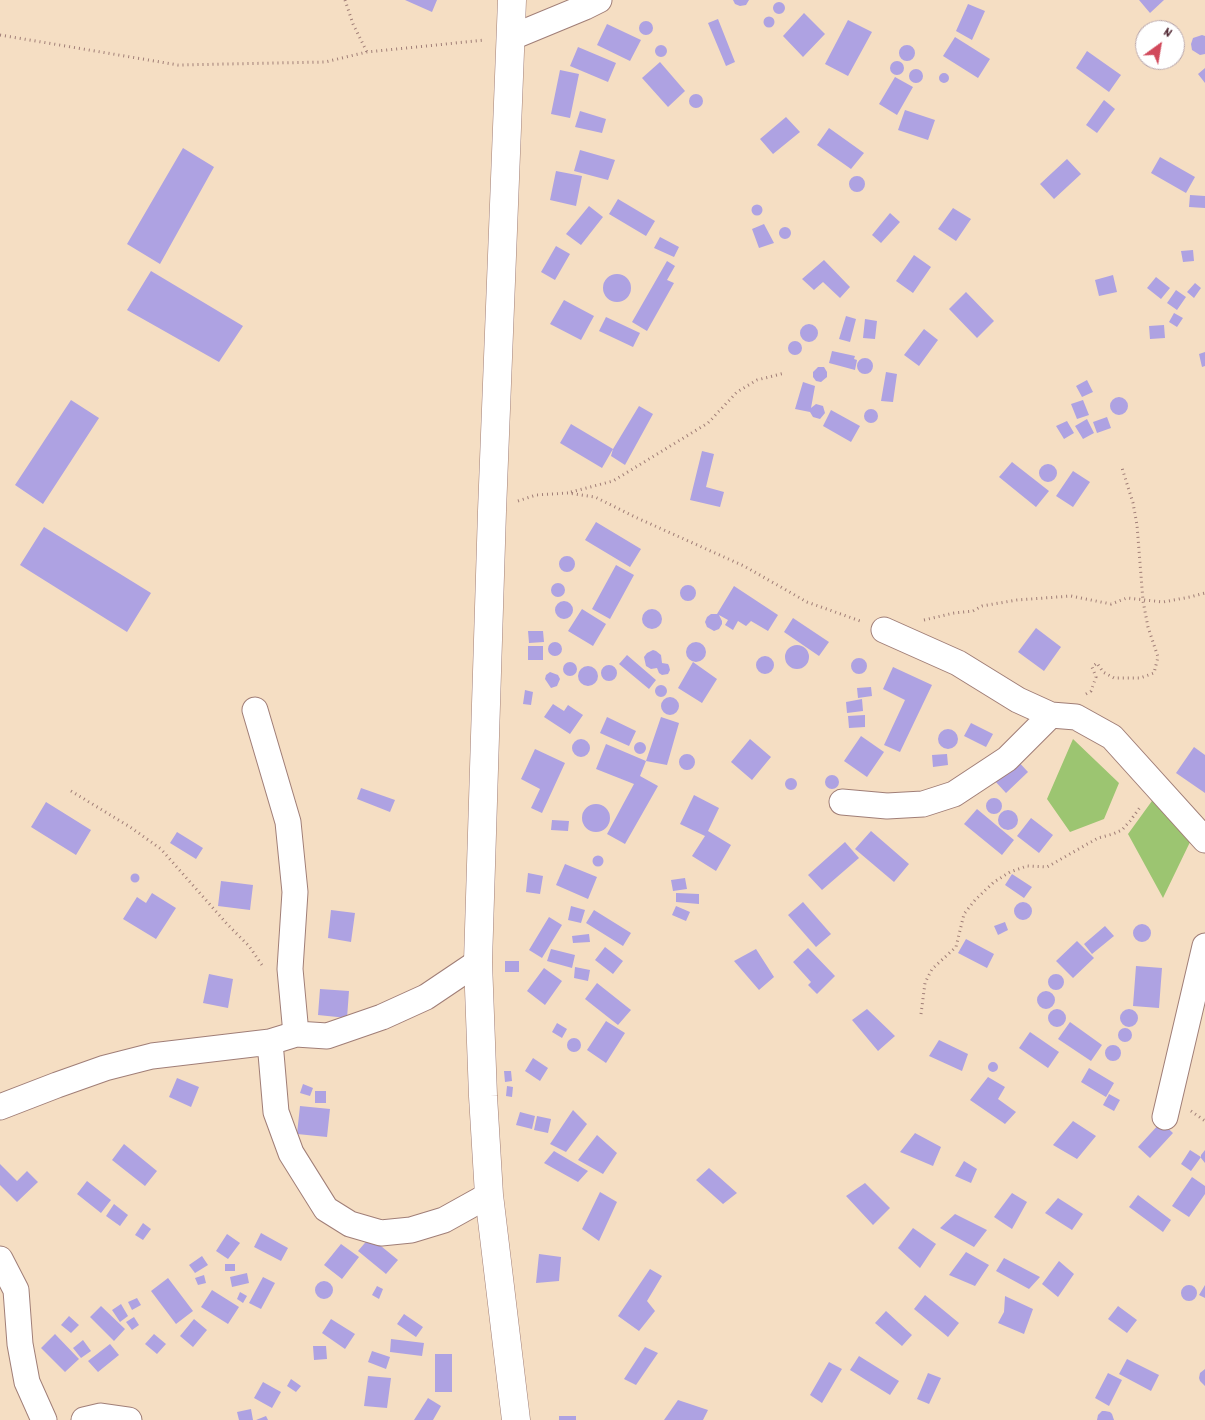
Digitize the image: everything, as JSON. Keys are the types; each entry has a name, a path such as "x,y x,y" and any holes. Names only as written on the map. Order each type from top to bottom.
{"main road":[{"path":"512,0 492,510 478,962 489,1195 516,1420"}],"street":[{"path":"510,38 585,8 599,0"},
{"path":"884,630 958,663 1018,700 1051,715 1076,717 1112,737 1205,840"},
{"path":"255,710 288,822 295,892 290,969 296,1034"},
{"path":"842,802 886,806 923,804 954,794 1007,758 1051,715"},
{"path":"1164,1116 1205,946"},
{"path":"0,1107 105,1068 152,1056 270,1042 296,1034 327,1036 382,1017 426,997 478,962"},
{"path":"270,1042 276,1112 291,1154 326,1209 350,1224 381,1233 411,1230 444,1220 489,1195"},
{"path":"0,1259 16,1290 20,1344 28,1382 44,1420"},
{"path":"84,1420 101,1416 129,1420"}],"path":[{"path":"345,0 352,24 367,52"},
{"path":"0,35 178,65 325,62 367,52 510,38"},
{"path":"492,510 536,496 568,493 613,481 708,423 737,392 757,380 785,374"},
{"path":"1085,695 1091,690 1096,677 1092,667 1097,663 1103,672 1114,678 1140,678 1154,673 1158,657 1148,627 1143,601 1137,525 1133,503 1122,468"},
{"path":"568,493 596,497 635,517 744,566 807,602 884,630 945,615 973,611 982,606 1017,600 1071,596 1111,604 1127,598 1163,602 1190,598 1205,593"},
{"path":"921,1014 925,983 932,969 956,947 964,914 975,900 994,882 1010,872 1027,866 1047,867 1098,838 1122,830 1156,785"},
{"path":"70,791 130,827 161,849 249,946 264,969"}],"green space":[{"path":"1073,739 1119,783 1104,819 1070,832 1047,799"},
{"path":"1157,794 1191,840 1163,898 1128,834"}],"building":[{"path":"405,0 437,0 432,12"},
{"path":"733,0 749,0 746,5 740,6 735,4"},
{"path":"1139,0 1164,0 1150,13"},
{"path":"777,2 781,2 785,8 781,14 777,14 773,10 773,6"},
{"path":"968,4 985,11 972,40 956,31"},
{"path":"804,13 825,34 803,57 783,36"},
{"path":"767,17 771,17 774,22 773,26 767,27 764,24 764,20"},
{"path":"718,19 735,62 726,66 708,23"},
{"path":"848,20 872,32 848,76 825,64"},
{"path":"646,21 651,23 653,28 651,33 646,35 641,33 639,28 641,23"},
{"path":"607,24 641,40 630,61 597,45"},
{"path":"1205,36 1205,54 1200,55 1192,50 1191,44 1193,38"},
{"path":"955,37 990,59 978,78 943,56"},
{"path":"659,45 663,45 667,51 663,57 659,57 655,53 655,49"},
{"path":"907,45 915,53 907,61 899,53"},
{"path":"578,47 616,63 608,82 570,66"},
{"path":"1087,51 1121,75 1109,92 1076,68"},
{"path":"894,61 900,61 904,68 900,75 894,75 890,71 890,65"},
{"path":"660,62 685,91 668,107 642,78"},
{"path":"1205,68 1205,83 1198,74"},
{"path":"913,69 919,69 923,76 919,83 913,83 909,79 909,73"},
{"path":"560,70 579,74 570,118 551,114"},
{"path":"942,73 946,73 949,78 948,82 942,83 939,80 939,76"},
{"path":"895,77 913,87 897,115 879,104"},
{"path":"696,94 701,96 703,101 701,106 696,108 691,106 689,101 691,96"},
{"path":"1104,100 1115,109 1097,133 1086,125"},
{"path":"905,110 935,120 928,140 898,130"},
{"path":"580,111 606,119 602,133 575,127"},
{"path":"786,117 800,132 773,154 760,139"},
{"path":"829,128 864,153 851,169 817,145"},
{"path":"183,148 214,167 160,264 127,244"},
{"path":"580,150 615,160 608,180 574,171"},
{"path":"1160,157 1195,177 1186,193 1151,173"},
{"path":"1067,159 1081,174 1054,199 1040,184"},
{"path":"556,171 582,176 576,206 550,200"},
{"path":"857,176 863,178 865,184 863,190 857,192 851,190 849,184 851,178"},
{"path":"1190,195 1205,196 1205,208 1189,207"},
{"path":"618,199 655,221 646,236 609,214"},
{"path":"755,205 759,205 762,210 761,214 755,215 752,212 752,208"},
{"path":"589,206 603,217 581,245 566,234"},
{"path":"953,208 971,219 956,241 938,229"},
{"path":"890,213 900,222 881,243 872,235"},
{"path":"764,224 774,243 759,248 752,229"},
{"path":"783,227 787,227 791,233 787,239 783,239 779,235 779,231"},
{"path":"660,237 679,247 674,257 654,248"},
{"path":"556,246 570,254 555,280 541,272"},
{"path":"1193,250 1194,261 1183,262 1181,251"},
{"path":"914,255 931,267 913,293 896,281"},
{"path":"824,260 850,287 840,298 823,282 814,290 802,279"},
{"path":"667,261 675,266 667,280 674,283 647,331 632,322"},
{"path":"151,271 243,326 219,362 127,310"},
{"path":"617,274 627,278 631,288 627,298 617,302 607,298 603,288 607,278"},
{"path":"1113,275 1117,292 1099,296 1095,280"},
{"path":"1156,277 1170,288 1161,299 1147,288"},
{"path":"1195,283 1201,288 1194,298 1187,292"},
{"path":"1176,290 1186,297 1177,310 1167,303"},
{"path":"966,292 994,321 977,338 949,309"},
{"path":"564,300 594,316 581,340 550,324"},
{"path":"1174,313 1183,318 1177,327 1169,322"},
{"path":"846,316 856,319 850,342 839,339"},
{"path":"606,317 640,333 633,347 599,331"},
{"path":"865,319 877,321 875,339 863,338"},
{"path":"809,324 815,327 818,333 815,339 809,342 803,339 800,333 803,327"},
{"path":"1164,325 1165,338 1150,339 1149,326"},
{"path":"924,329 938,340 919,366 904,355"},
{"path":"792,341 798,341 802,348 798,355 792,355 788,351 788,345"},
{"path":"832,351 855,356 854,359 857,360 855,370 829,363"},
{"path":"1205,352 1205,366 1202,367 1199,354"},
{"path":"865,358 873,366 865,374 857,366"},
{"path":"818,367 824,367 827,372 827,377 821,382 816,381 813,377 813,372"},
{"path":"886,372 897,374 893,402 881,401"},
{"path":"1087,380 1093,392 1082,397 1076,386"},
{"path":"803,382 815,386 811,408 816,404 823,406 825,413 820,419 813,417 810,412 795,409"},
{"path":"1119,397 1125,400 1128,406 1125,412 1119,415 1113,412 1110,406 1113,400"},
{"path":"71,400 99,418 43,504 15,485"},
{"path":"1083,400 1089,415 1077,419 1071,404"},
{"path":"639,406 653,414 625,465 611,456 613,449"},
{"path":"868,409 874,409 878,416 874,423 868,423 864,419 864,413"},
{"path":"831,410 860,426 851,442 823,426"},
{"path":"1107,417 1111,428 1097,433 1093,422"},
{"path":"1087,419 1094,433 1083,439 1075,426"},
{"path":"1067,421 1074,433 1064,439 1056,426"},
{"path":"571,424 613,449 602,468 560,443"},
{"path":"702,451 714,454 706,487 724,492 720,507 690,500"},
{"path":"1012,462 1049,491 1036,507 999,477"},
{"path":"1048,464 1054,467 1057,473 1054,479 1048,482 1042,479 1039,473 1042,467"},
{"path":"1073,471 1090,482 1073,507 1056,496"},
{"path":"596,522 641,549 630,567 585,540"},
{"path":"44,527 151,593 127,632 20,565"},
{"path":"564,556 570,556 575,561 573,570 564,572 559,567 559,561"},
{"path":"616,565 634,575 610,619 592,609"},
{"path":"558,583 563,585 565,590 563,595 558,597 553,595 551,590 553,585"},
{"path":"685,585 691,585 696,590 694,599 685,601 680,596 680,590"},
{"path":"734,586 778,615 768,631 751,621 746,626 738,621 733,630 725,625 728,620 719,615 722,624 719,629 714,631 707,627 705,622 707,617 711,614 717,614"},
{"path":"564,601 570,604 573,610 570,616 564,619 558,616 555,610 558,604"},
{"path":"582,609 606,624 593,646 568,631"},
{"path":"652,609 659,612 662,619 659,626 652,629 645,626 642,619 645,612"},
{"path":"793,618 829,642 819,656 784,632"},
{"path":"1036,628 1061,647 1044,671 1018,652"},
{"path":"528,631 543,631 544,642 529,643"},
{"path":"555,642 560,644 562,649 560,654 555,656 550,654 548,649 550,644"},
{"path":"696,642 703,645 706,652 703,659 696,662 689,659 686,652 689,645"},
{"path":"797,645 805,649 809,657 805,665 797,669 789,665 785,657 789,649"},
{"path":"528,646 543,646 543,660 528,660"},
{"path":"653,650 661,655 662,663 668,664 670,670 668,674 662,675 657,668 651,669 646,666 644,657"},
{"path":"627,655 656,680 649,689 619,664"},
{"path":"765,656 771,659 774,665 771,671 765,674 759,671 756,665 759,659"},
{"path":"859,658 865,660 867,666 865,672 859,674 853,672 851,666 853,660"},
{"path":"570,662 575,664 577,669 575,674 570,676 565,674 563,669 565,664"},
{"path":"693,662 717,679 702,703 678,688"},
{"path":"606,665 612,665 617,670 615,679 606,681 601,676 601,670"},
{"path":"588,666 595,669 598,676 595,683 588,686 581,683 578,676 581,669"},
{"path":"893,667 932,685 900,752 884,745 905,700 883,689"},
{"path":"550,672 558,675 560,679 557,686 551,688 545,679 546,675"},
{"path":"663,685 666,686 666,696 659,697 656,696 655,689 656,686"},
{"path":"871,687 872,696 858,698 857,688"},
{"path":"525,690 533,692 531,705 523,704"},
{"path":"666,697 674,697 679,702 677,713 666,715 661,710 661,702"},
{"path":"862,699 863,711 847,713 846,702"},
{"path":"553,704 564,711 568,705 583,715 570,734 544,717"},
{"path":"865,715 865,727 849,728 848,716"},
{"path":"607,717 636,731 629,746 600,733"},
{"path":"661,717 679,723 667,765 646,761"},
{"path":"971,723 993,734 986,747 964,736"},
{"path":"948,729 955,732 958,739 955,746 948,749 941,746 938,739 941,732"},
{"path":"861,736 884,752 867,777 844,761"},
{"path":"581,739 587,742 590,748 587,754 581,757 575,754 572,748 575,742"},
{"path":"750,739 771,757 752,780 731,762"},
{"path":"638,742 642,742 646,748 642,754 638,754 634,750 634,746"},
{"path":"606,744 646,761 640,776 658,786 625,844 607,834 634,784 596,769"},
{"path":"1194,747 1205,755 1205,793 1176,773"},
{"path":"535,749 565,763 542,813 531,808 540,789 521,779"},
{"path":"684,754 690,754 695,759 693,768 684,770 679,765 679,759"},
{"path":"947,754 948,765 933,767 932,755"},
{"path":"1016,759 1028,772 1006,793 994,780"},
{"path":"829,775 835,775 839,782 835,789 829,789 825,785 825,779"},
{"path":"789,778 793,778 797,784 793,790 789,790 785,786 785,782"},
{"path":"361,788 395,800 390,812 357,799"},
{"path":"694,795 719,808 708,831 731,845 716,871 692,856 705,836 680,824"},
{"path":"991,798 997,798 1002,803 1000,812 991,814 986,809 986,803"},
{"path":"46,802 91,830 76,855 31,827"},
{"path":"596,804 606,808 610,818 606,828 596,832 586,828 582,818 586,808"},
{"path":"977,809 1014,840 1002,855 964,824"},
{"path":"1008,810 1015,813 1018,820 1015,827 1008,830 1001,827 998,820 1001,813"},
{"path":"1031,818 1053,835 1039,853 1017,836"},
{"path":"552,820 569,821 568,831 551,830"},
{"path":"871,831 909,864 894,882 855,849"},
{"path":"177,832 203,848 196,859 170,843"},
{"path":"845,842 859,858 822,890 808,875"},
{"path":"596,856 600,856 603,861 602,865 596,866 593,863 593,859"},
{"path":"565,864 597,877 588,899 556,885"},
{"path":"135,873 140,878 135,883 130,878"},
{"path":"528,873 543,876 540,894 526,892"},
{"path":"1012,874 1032,887 1024,898 1005,885"},
{"path":"685,878 687,889 673,891 671,880"},
{"path":"221,881 253,885 250,910 218,906"},
{"path":"152,893 176,908 156,939 123,919 137,897 146,903"},
{"path":"676,893 699,894 699,904 676,902"},
{"path":"803,902 831,934 816,947 788,915"},
{"path":"1019,902 1027,902 1032,907 1030,918 1019,920 1014,915 1014,907"},
{"path":"571,906 585,910 581,923 568,920"},
{"path":"676,906 690,912 686,921 672,915"},
{"path":"331,910 355,913 351,942 328,938"},
{"path":"594,910 631,933 623,946 586,923"},
{"path":"549,917 562,925 542,958 529,950"},
{"path":"1005,922 1008,930 998,935 994,926"},
{"path":"1142,924 1148,927 1151,933 1148,939 1142,942 1136,939 1133,933 1136,927"},
{"path":"1105,926 1114,936 1092,954 1084,944"},
{"path":"589,934 590,942 573,943 572,936"},
{"path":"966,939 994,954 987,968 958,953"},
{"path":"1077,941 1094,958 1073,978 1056,961"},
{"path":"605,947 623,961 613,974 595,960"},
{"path":"808,948 835,976 817,994 808,985 811,982 793,962"},
{"path":"551,949 575,955 572,968 547,961"},
{"path":"756,949 774,977 759,990 734,961"},
{"path":"505,961 519,961 519,972 505,972"},
{"path":"1136,966 1162,968 1159,1008 1133,1006"},
{"path":"575,967 590,970 588,981 574,978"},
{"path":"544,968 562,981 545,1005 527,991"},
{"path":"209,974 233,979 228,1008 203,1003"},
{"path":"1056,974 1062,976 1064,982 1062,988 1056,990 1050,988 1048,982 1050,976"},
{"path":"597,983 631,1010 618,1025 585,999"},
{"path":"320,989 349,991 347,1018 318,1015"},
{"path":"1042,991 1050,991 1055,996 1053,1007 1042,1009 1037,1004 1037,996"},
{"path":"867,1009 895,1036 878,1051 852,1020"},
{"path":"1053,1009 1061,1009 1066,1014 1064,1025 1053,1027 1048,1022 1048,1014"},
{"path":"1129,1009 1135,1012 1138,1018 1135,1024 1129,1027 1123,1024 1120,1018 1123,1012"},
{"path":"606,1021 625,1033 606,1063 587,1050"},
{"path":"1070,1022 1102,1045 1091,1061 1058,1039"},
{"path":"557,1023 567,1029 562,1038 552,1032"},
{"path":"1125,1028 1130,1030 1132,1035 1130,1040 1125,1042 1120,1040 1118,1035 1120,1030"},
{"path":"1030,1032 1059,1052 1048,1068 1019,1048"},
{"path":"571,1038 577,1038 581,1045 577,1052 571,1052 567,1048 567,1042"},
{"path":"939,1040 968,1054 962,1071 929,1056"},
{"path":"1113,1045 1121,1053 1113,1061 1105,1053"},
{"path":"533,1058 548,1068 540,1081 525,1071"},
{"path":"991,1062 995,1062 998,1067 997,1071 991,1072 988,1069 988,1065"},
{"path":"1089,1068 1114,1083 1106,1097 1081,1082"},
{"path":"504,1071 511,1071 512,1081 505,1082"},
{"path":"988,1077 1005,1087 998,1099 1016,1112 1005,1124 970,1100"},
{"path":"177,1078 199,1087 191,1107 169,1097"},
{"path":"303,1084 313,1088 310,1096 300,1093"},
{"path":"507,1086 513,1087 512,1097 506,1096"},
{"path":"315,1091 326,1091 326,1103 315,1103"},
{"path":"1109,1094 1120,1100 1114,1111 1103,1105"},
{"path":"300,1106 330,1109 327,1137 297,1134"},
{"path":"573,1110 587,1124 566,1152 550,1144"},
{"path":"520,1112 535,1116 532,1129 516,1125"},
{"path":"537,1116 551,1119 548,1133 534,1130"},
{"path":"1073,1121 1096,1136 1077,1159 1053,1145"},
{"path":"1161,1122 1173,1133 1150,1158 1138,1147"},
{"path":"915,1133 941,1147 933,1166 900,1152"},
{"path":"597,1135 617,1153 603,1174 578,1160"},
{"path":"124,1144 157,1171 145,1186 112,1160"},
{"path":"1190,1150 1201,1157 1191,1171 1181,1164"},
{"path":"1205,1150 1205,1163 1201,1155"},
{"path":"554,1151 588,1171 578,1182 544,1163"},
{"path":"964,1161 977,1169 971,1183 955,1176"},
{"path":"0,1164 17,1181 27,1171 38,1182 17,1202 0,1185"},
{"path":"709,1168 737,1193 723,1204 696,1180"},
{"path":"1192,1177 1205,1186 1205,1194 1189,1217 1172,1206"},
{"path":"87,1181 111,1200 101,1213 77,1194"},
{"path":"865,1183 890,1208 873,1225 846,1196"},
{"path":"600,1192 617,1202 599,1241 582,1229"},
{"path":"1012,1193 1027,1202 1012,1229 994,1217"},
{"path":"1138,1195 1171,1220 1163,1232 1129,1207"},
{"path":"1058,1198 1083,1214 1072,1230 1045,1213"},
{"path":"114,1204 128,1215 120,1226 106,1216"},
{"path":"955,1214 987,1230 974,1247 940,1228"},
{"path":"143,1223 151,1229 143,1240 135,1235"},
{"path":"913,1228 936,1244 920,1268 898,1248"},
{"path":"261,1233 288,1248 281,1261 254,1247"},
{"path":"227,1234 240,1243 228,1259 216,1251"},
{"path":"370,1237 398,1260 386,1274 358,1251"},
{"path":"341,1244 359,1257 342,1279 324,1265"},
{"path":"966,1252 989,1265 975,1286 949,1275"},
{"path":"539,1254 561,1257 559,1281 536,1283"},
{"path":"202,1256 208,1265 195,1273 189,1265"},
{"path":"1004,1258 1040,1277 1029,1289 996,1271"},
{"path":"1059,1261 1074,1274 1058,1297 1042,1284"},
{"path":"225,1264 235,1264 235,1271 225,1271"},
{"path":"650,1269 662,1276 647,1301 655,1311 639,1331 618,1316"},
{"path":"247,1273 249,1283 232,1287 230,1277"},
{"path":"204,1275 206,1283 198,1285 195,1278"},
{"path":"263,1277 275,1283 261,1309 249,1303"},
{"path":"168,1278 193,1311 176,1324 151,1291"},
{"path":"320,1281 328,1281 333,1286 331,1297 320,1299 315,1294 315,1286"},
{"path":"1186,1285 1192,1285 1197,1290 1195,1299 1186,1301 1181,1296 1181,1290"},
{"path":"1205,1285 1205,1298 1199,1295"},
{"path":"377,1286 383,1289 379,1299 372,1295"},
{"path":"212,1290 239,1307 228,1324 201,1307"},
{"path":"240,1292 247,1296 243,1303 237,1299"},
{"path":"925,1295 959,1323 948,1337 914,1309"},
{"path":"1005,1296 1033,1309 1024,1334 998,1323 1004,1312"},
{"path":"137,1298 141,1305 132,1310 128,1302"},
{"path":"121,1304 128,1316 120,1322 112,1310"},
{"path":"101,1306 125,1329 114,1341 90,1317"},
{"path":"1118,1306 1137,1320 1127,1333 1108,1319"},
{"path":"886,1311 912,1335 902,1346 875,1323"},
{"path":"404,1314 423,1327 416,1337 397,1324"},
{"path":"69,1316 79,1325 71,1333 61,1325"},
{"path":"134,1317 139,1325 132,1330 126,1322"},
{"path":"194,1319 207,1330 193,1347 180,1336"},
{"path":"331,1319 355,1334 345,1349 322,1333"},
{"path":"55,1334 79,1359 65,1372 41,1348"},
{"path":"154,1334 166,1344 157,1354 145,1344"},
{"path":"391,1339 424,1343 422,1356 390,1352"},
{"path":"83,1340 91,1351 81,1358 73,1348"},
{"path":"110,1344 119,1355 98,1372 88,1361"},
{"path":"313,1346 326,1346 327,1359 314,1360"},
{"path":"645,1347 658,1353 636,1385 624,1379"},
{"path":"372,1351 390,1357 386,1369 368,1362"},
{"path":"435,1354 452,1354 452,1392 435,1392"},
{"path":"859,1356 899,1381 890,1395 850,1370"},
{"path":"1127,1359 1159,1375 1151,1391 1119,1374"},
{"path":"829,1362 842,1369 822,1403 810,1395"},
{"path":"1205,1369 1205,1386 1199,1378 1200,1373"},
{"path":"928,1373 941,1378 929,1404 917,1399"},
{"path":"1108,1373 1122,1380 1109,1406 1095,1398"},
{"path":"368,1376 391,1378 387,1408 364,1406"},
{"path":"291,1379 301,1386 296,1392 287,1386"},
{"path":"263,1382 281,1392 272,1408 254,1398"},
{"path":"428,1398 441,1406 433,1420 414,1420"},
{"path":"678,1400 708,1410 703,1420 664,1420"},
{"path":"251,1409 253,1420 239,1420 237,1412"},
{"path":"1102,1411 1110,1412 1114,1420 1097,1420 1098,1415"},
{"path":"266,1416 268,1420 256,1420"},
{"path":"559,1416 576,1416 576,1420 559,1420"}]}
